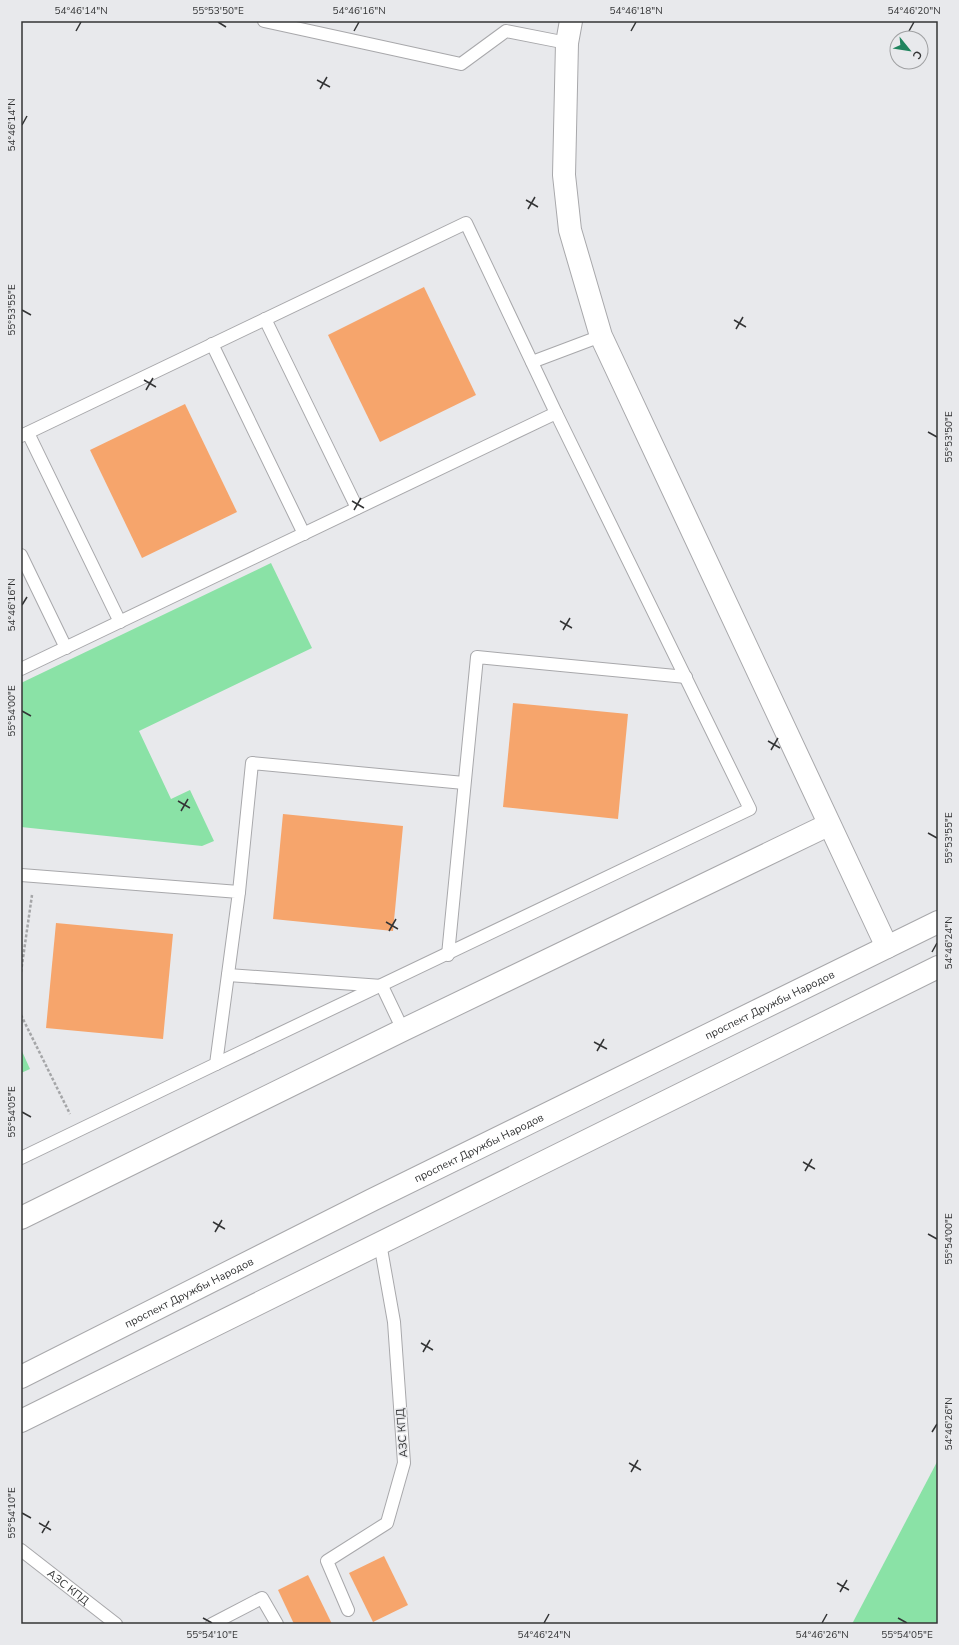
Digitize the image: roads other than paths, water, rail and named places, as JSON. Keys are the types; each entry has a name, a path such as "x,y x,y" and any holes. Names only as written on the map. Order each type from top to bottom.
{"main road":[{"path":"571,21 567,43 564,175 570,230 601,336 828,825 887,947"},
{"path":"21,1218 403,1030 828,825"},
{"name":"проспект Дружбы Народов","path":"21,1377 372,1200 938,922"},
{"path":"21,1421 938,967"}],"lane":[{"path":"264,21 461,64 506,26 567,43"},
{"path":"21,1158 448,955 750,809 556,413 466,223 24,435 120,622"},
{"path":"266,319 357,508"},
{"path":"532,362 601,336"},
{"path":"212,344 304,534"},
{"path":"21,669 556,413"},
{"path":"21,555 66,648"},
{"path":"448,955 477,657 686,677"},
{"path":"216,1064 239,892 252,763 464,783"},
{"path":"21,875 239,892"},
{"path":"228,975 382,986"},
{"path":"382,986 403,1030"},
{"name":"АЗС КПД","path":"348,1610 327,1561 387,1523 404,1463 394,1322 380,1244"},
{"name":"АЗС КПД","path":"21,1550 116,1624"},
{"path":"212,1624 262,1598 277,1624"}]}
